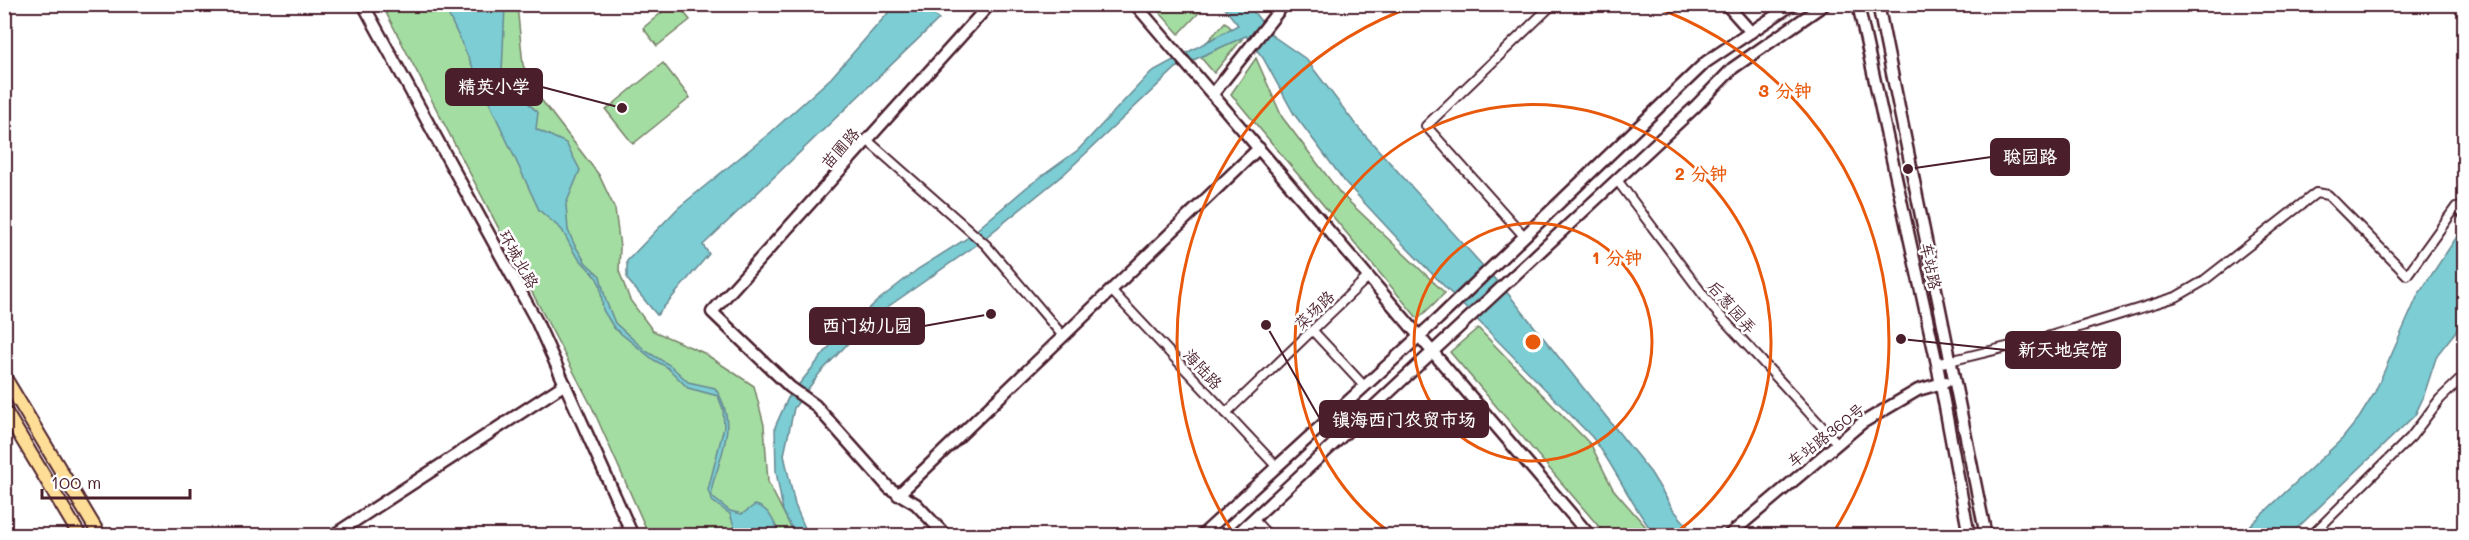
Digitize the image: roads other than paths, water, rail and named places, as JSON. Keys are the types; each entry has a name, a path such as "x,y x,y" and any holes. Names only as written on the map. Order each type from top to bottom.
{"main road":[{"path":"4,376 100,536"},
{"path":"4,409 80,536"}],"street":[{"name":"环城北路","path":"363,4 536,320 633,536"},
{"name":"苗圃路","path":"898,495 889,488 815,405 790,387 712,312 990,4"},
{"path":"1135,4 1590,536"},
{"path":"1213,94 1284,4"},
{"path":"1726,4 1751,32"},
{"path":"1201,536 1365,387 1706,62 1792,4"},
{"path":"1235,536 1695,107 1733,68 1826,4"},
{"name":"车站路","path":"1858,4 1937,364 1969,536"},
{"name":"车站路","path":"1878,4 1986,536"},
{"path":"1524,236 1426,126 1549,6"},
{"path":"867,140 966,231 986,245 1064,336"},
{"path":"946,536 916,504 898,495 1259,148"},
{"name":"后葱园弄","path":"1617,180 1713,308 1837,443"},
{"path":"1937,364 2044,338 2176,297 2202,282 2316,193 2328,195 2407,275 2456,207 2464,215"},
{"name":"菜场路","path":"1226,413 1369,276"},
{"name":"海陆路","path":"1111,290 1276,466"},
{"path":"1313,331 1365,387"},
{"path":"2311,536 2410,437 2440,399 2464,376"},
{"name":"车站路360号","path":"1728,536 1862,423 1918,390 1955,381"},
{"path":"332,536 565,384"},
{"path":"1253,519 1269,536"}],"water":[{"path":"444,5 505,5 502,72 506,83 511,82 516,86 538,112 536,129 566,143 580,170 566,204 568,230 574,244 586,263 600,276 606,301 615,323 646,351 671,366 688,382 715,388 721,398 727,419 727,430 712,485 712,497 730,511 742,514 755,505 764,509 780,535 737,535 730,514 712,501 708,490 724,427 723,409 718,396 688,388 667,367 654,360 614,328 603,310 600,285 596,277 575,254 562,230 539,210"},
{"path":"895,5 921,5 939,19 703,245 709,254 657,315 627,279 627,261 678,208 770,133 831,78"},
{"path":"1222,5 1248,5 1273,36 1306,59 1356,125 1510,296 1651,473 1673,509 1695,535 1655,535 1592,437 1345,182 1294,114 1263,58 1246,36 1176,68 1064,174 975,246 889,306 856,335 819,374 794,408 784,455 795,505 808,535 795,535 783,511 776,471 775,427 788,398 833,342 876,302 918,269 966,239 1027,187 1078,150 1151,72 1238,25"},
{"path":"2464,226 2464,321 2437,355 2415,415 2290,535 2240,535 2342,439 2359,418 2374,394 2418,295"}],"place":[{"name":"精英小学","path":"622,108"},
{"name":"聪园路","path":"1908,169"},
{"name":"西门幼儿园","path":"991,314"},
{"name":"镇海西门农贸市场","path":"1266,325"},
{"name":"新天地宾馆","path":"1901,339"}]}
